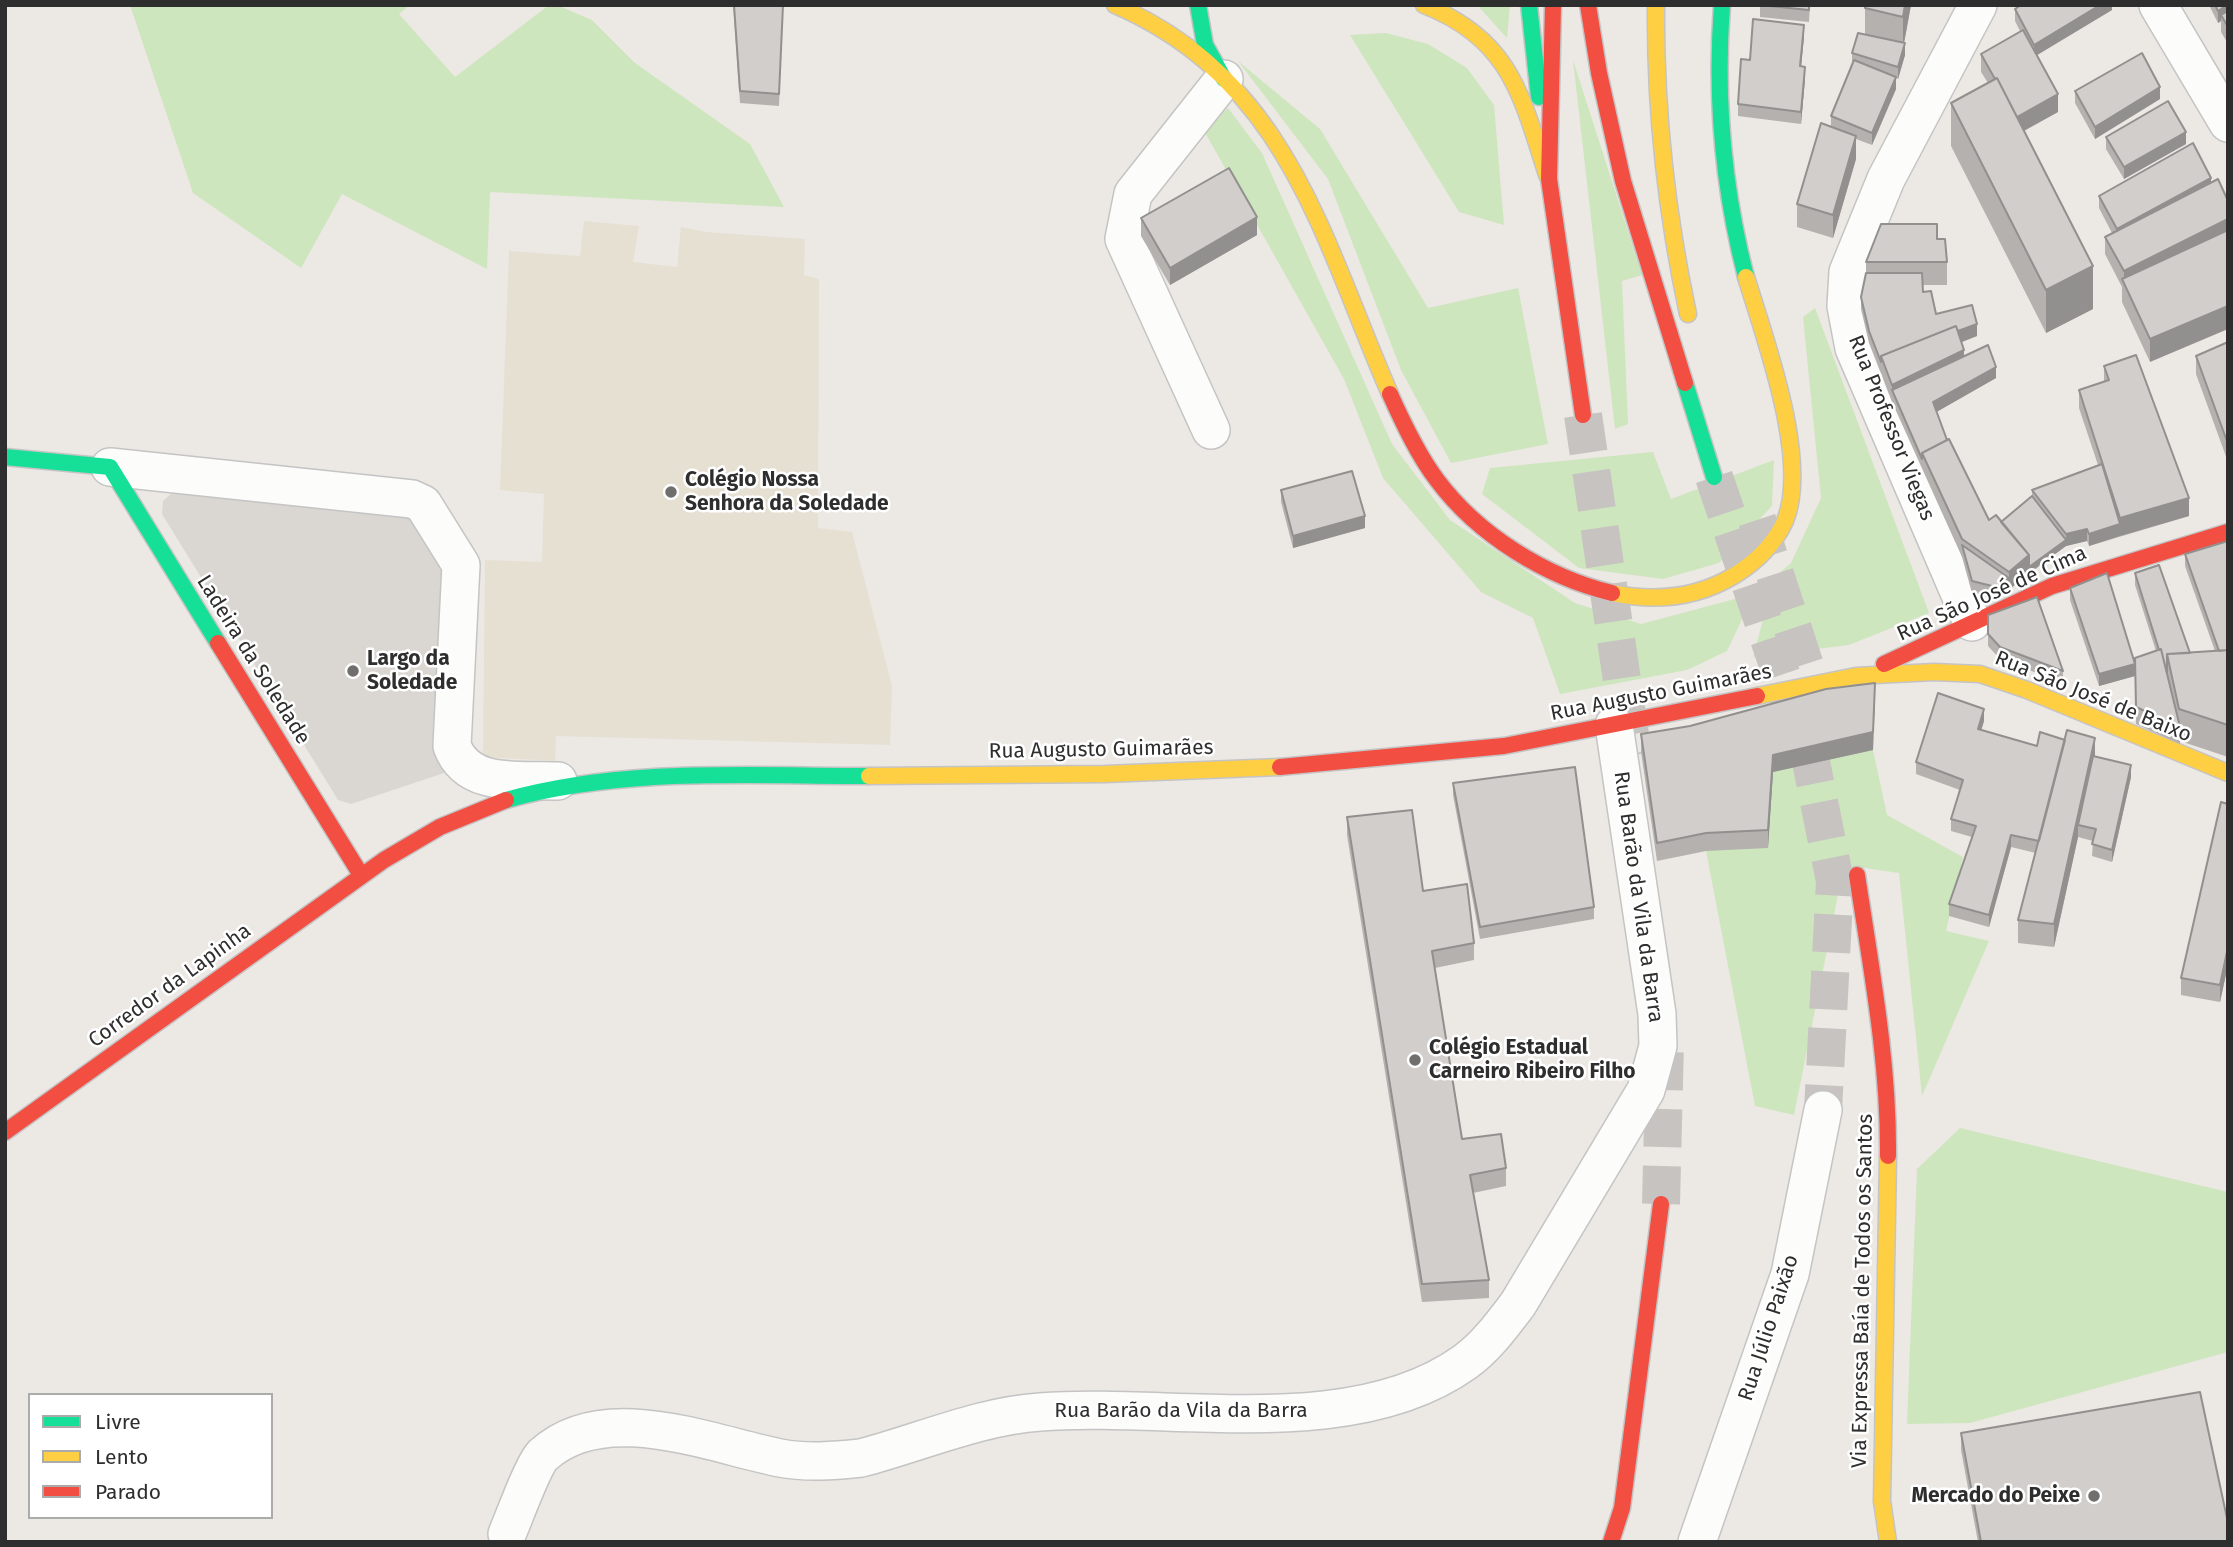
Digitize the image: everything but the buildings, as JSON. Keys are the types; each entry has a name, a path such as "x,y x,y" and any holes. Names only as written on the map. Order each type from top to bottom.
{"main road":[{"path":"1115,5 1172,38 1224,79 1265,124 1293,169 1323,227 1391,398 1422,457 1442,486 1498,537 1537,565 1585,586 1639,597 1660,598 1693,593 1738,573 1768,548 1785,517 1791,487 1792,459 1738,247 1725,168 1718,109 1722,5"},
{"path":"1198,5 1205,46 1224,79"},
{"path":"1424,5 1460,18 1483,36 1503,61 1520,93 1549,179"},
{"path":"1529,5 1549,179 1583,415"},
{"path":"1549,179 1553,5"},
{"path":"1588,5 1599,73 1623,181 1714,477"},
{"path":"1656,5 1657,137 1672,242 1694,333"},
{"path":"1612,48 1615,138"},
{"path":"10,453 110,467"},
{"name":"Ladeira da Soledade","path":"110,467 361,875"},
{"name":"Rua São José de Cima","path":"1856,676 1929,646 1972,640 2103,568 2228,532"},
{"path":"1972,640 1980,674"},
{"name":"Rua São José de Baixo","path":"1856,676 1934,672 1980,674 2077,710 2228,773"},
{"name":"Rua Augusto Guimarães","path":"361,875 461,816 510,799 579,783 636,777 1105,774 1292,765 1504,746 1856,676"},
{"name":"Via Expressa Baía de Todos os Santos","path":"1857,874 1877,1011 1888,1125 1889,1228 1884,1322 1882,1501 1888,1542"},
{"name":"Corredor da Lapinha","path":"5,1132 361,875"},
{"path":"1611,1542 1622,1508 1661,1204"}],"street":[{"name":"Rua Professor Viegas","path":"1972,640 1854,348 1846,306 1848,272 1886,179 1979,5"},
{"path":"2158,5 2228,123"},
{"path":"1211,430 1124,239 1133,194 1224,79"},
{"path":"110,467 389,496 412,499 423,504 461,565 452,746 456,758 467,770 480,777 579,783"},
{"name":"Rua Barão da Vila da Barra","path":"507,1534 541,1456 577,1436 602,1427 659,1429 782,1458 833,1461 872,1455 989,1422 1038,1412 1301,1412 1394,1398 1428,1385 1466,1362 1495,1335 1518,1304 1646,1090 1655,1062 1657,1014 1614,724"},
{"name":"Rua Júlio Paixão","path":"1697,1542 1790,1274 1822,1110"}],"shaded area":[{"name":"Colégio Nossa Senhora da Soledade","path":"584,221 639,226 633,262 677,267 681,227 706,232 805,239 804,275 819,279 818,528 852,532 892,686 890,745 556,736 555,761 483,757 485,560 542,562 544,494 500,490 509,251 580,256"},
{"name":"Largo da Soledade","path":"179,487 414,508 456,568 444,773 351,804 338,800 162,514 163,501"}],"green space":[{"path":"130,5 410,5 399,14 455,77 549,5 557,5 592,20 635,63 750,144 784,207 490,192 487,269 342,194 301,268 193,193"},
{"path":"1477,5 1510,5 1507,38"},
{"path":"1386,33 1428,44 1467,68 1494,105 1504,225 1459,212 1350,35"},
{"path":"1573,60 1642,275 1622,281 1628,424 1615,429"},
{"path":"1238,61 1320,129 1428,308 1518,288 1548,444 1451,463 1401,370 1328,179"},
{"path":"1228,108 1262,153 1392,444 1450,520 1575,603 1641,624 1742,597 1746,611 1727,651 1687,670 1560,694 1533,618 1481,592 1383,478 1344,379 1203,129"},
{"path":"1815,308 1929,613 1849,645 1753,657 1763,620 1763,587 1791,563 1821,498 1803,317"},
{"path":"1653,452 1671,499 1774,460 1772,506 1719,563 1663,579 1579,568 1482,494 1490,468"},
{"path":"1875,701 1873,750 1887,815 1963,857 1946,931 1989,941 1922,1096 1899,873 1844,865 1794,1115 1755,1106 1706,851 1690,743"},
{"path":"1960,1128 2228,1192 2228,1352 1970,1423 1907,1424 1917,1169"}],"tunnel":[{"path":"1583,415 1633,755"},
{"path":"1714,477 1811,762 1835,881 1823,1110"},
{"path":"1757,520 1807,672"},
{"path":"1661,1204 1665,1041"}],"traffic: fast":[{"path":"1198,5 1205,45 1224,79"},
{"path":"1529,5 1539,97"},
{"path":"1722,5 1720,108 1726,176 1746,277"},
{"path":"1685,383 1714,477"},
{"path":"5,457 110,467 218,643"},
{"path":"506,800 551,789 641,778 732,775 869,776"}],"traffic: slow":[{"path":"1115,5 1174,37 1221,75 1260,120 1292,169 1319,222 1390,394"},
{"path":"1424,5 1453,19 1494,52 1519,95 1547,175"},
{"path":"1656,5 1657,83 1663,160 1688,314"},
{"path":"1612,593 1644,597 1675,596 1721,583 1757,559 1776,538 1785,521 1791,496 1789,434 1773,366 1746,277"},
{"path":"1757,696 1856,676 1934,672 1980,674 2027,690 2228,773"},
{"path":"869,776 1105,774 1280,767"},
{"path":"1888,1156 1882,1501 1888,1542"}],"traffic: jam":[{"path":"1553,5 1549,179 1583,415"},
{"path":"1588,5 1599,73 1623,181 1685,383"},
{"path":"1390,394 1430,470 1472,519 1538,565 1587,586 1612,593"},
{"path":"1884,664 2052,586 2228,532"},
{"path":"218,643 361,875"},
{"path":"1280,767 1504,746 1757,696"},
{"path":"5,1132 384,860 440,827 506,800"},
{"path":"1857,875 1886,1086 1888,1156"},
{"path":"1611,1542 1622,1508 1661,1204"}],"place":[{"name":"Colégio Nossa Senhora da Soledade","path":"671,492"},
{"name":"Largo da Soledade","path":"353,671"},
{"name":"Colégio Estadual Carneiro Ribeiro Filho","path":"1415,1060"},
{"name":"Mercado do Peixe","path":"2094,1496"}]}
